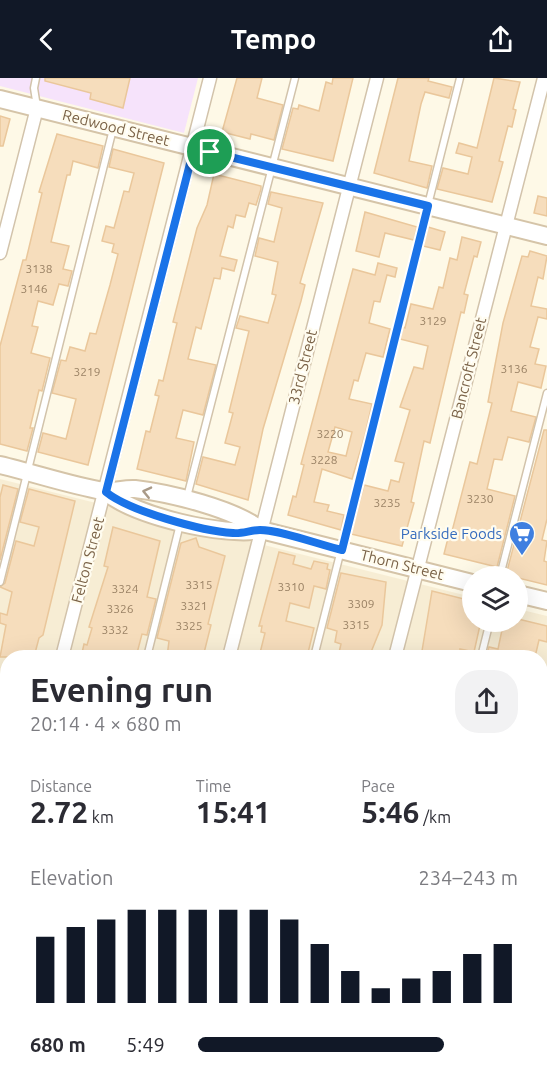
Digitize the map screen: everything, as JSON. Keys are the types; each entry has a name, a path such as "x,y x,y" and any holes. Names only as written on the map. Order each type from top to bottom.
{"street":[{"name":"Felton Street","path":"64,650 194,148 210,78"},
{"name":"33rd Street","path":"232,650 377,78"},
{"name":"Bancroft Street","path":"397,650 544,78"},
{"name":"Redwood Street","path":"0,99 547,236"},
{"path":"0,253 37,108"},
{"name":"Thorn Street","path":"0,465 106,492 136,489 232,512 248,519 261,530"},
{"name":"Thorn Street","path":"106,492 117,501 135,509 181,522 231,533 261,530 462,580"},
{"path":"528,597 547,602"}],"lane":[{"path":"36,78 34,88 37,108"},
{"path":"186,501 295,78"},
{"path":"316,650 460,78"},
{"path":"0,582 114,127"},
{"path":"503,566 547,393"},
{"path":"149,650 181,522"},
{"path":"484,650 488,632"}],"shaded area":[{"path":"0,78 198,78 184,133 0,86"},
{"path":"0,479 462,594 462,632 528,632 528,611 547,616 547,650 0,650"}],"building":[{"path":"45,78 130,78 123,108 90,99 91,93 45,81"},
{"path":"237,78 262,78 257,98 283,105 274,140 251,134 250,139 222,132"},
{"path":"333,78 353,78 333,161 282,149 293,108 298,109 299,105 319,111 326,82 332,84"},
{"path":"398,78 429,78 428,81 452,87 449,98 425,92 421,104 409,161 432,166 427,188 374,173"},
{"path":"494,78 520,82 513,109 516,110 512,127 508,126 499,161 503,162 492,202 437,189 443,168 468,174 472,157 456,153 459,143 477,148"},
{"path":"0,116 10,119 3,146 0,146"},
{"path":"57,134 103,146 98,168 73,161 70,175 67,175 51,242 69,246 63,269 72,271 68,286 59,284 53,305 38,301 32,326 38,327 31,353 50,358 42,391 39,390 27,451 0,444 0,346 23,260 26,260 42,193 39,192"},
{"path":"113,149 164,163 88,465 38,452 43,433 66,439 76,399 52,393 61,360 66,361 70,347 85,351 90,333 96,334 118,254 112,252 114,244 102,241 106,226 114,228 124,191 129,192 134,173 109,167"},
{"path":"214,174 261,186 261,189 256,205 249,203 245,217 236,215 233,228 228,226 220,256 237,260 234,271 222,268 220,279 214,278 201,329 196,327 188,359 216,365 203,415 183,410 176,438 194,442 186,481 137,469 146,431 150,432 159,396 155,395 159,380 163,381 177,323 173,322 197,228 207,205"},
{"path":"271,192 323,203 300,283 305,285 301,301 263,429 248,500 196,484 203,457 235,465 240,447 225,443 233,413 229,412 249,331 236,328 240,316 268,323 276,295 272,294 278,262 255,256 259,238 274,242 282,208 268,204"},
{"path":"538,196 547,198 547,216 534,213"},
{"path":"365,212 417,227 414,240 385,233 379,257 356,251"},
{"path":"428,227 445,232 440,250 423,246"},
{"path":"462,237 481,242 477,257 474,256 464,294 468,295 464,313 461,312 430,443 424,441 411,502 414,503 402,546 351,534 364,485 388,491 391,480 399,482 404,463 395,461 410,410 400,407 414,367 423,369 428,346 400,339 403,327 405,328 411,304 433,309 439,287 443,288 450,258 457,260"},
{"path":"530,251 547,256 543,279 538,277 531,306 547,309 547,319 538,317 530,347 539,349 535,364 546,366 541,388 518,382 511,411 536,417 529,442 508,437 502,460 494,459 487,489 515,496 497,566 493,566 444,554 470,462 477,464 492,403 488,402 503,323 522,256 528,257"},
{"path":"378,263 397,268 395,277 387,275 380,302 374,301 369,323 390,329 383,357 366,353 358,381 354,380 349,399 372,404 365,435 352,479 322,469 314,502 329,505 327,511 344,515 341,530 288,515 293,496 296,497 304,465 301,464 353,269 375,275","holes":["335,427 352,432 346,456 328,452"]},
{"path":"544,430 547,430 547,519 542,540 547,541 544,561 547,562 547,585 528,580 528,566 508,566"},
{"path":"3,485 18,489 0,560 0,497"},
{"path":"29,489 75,501 43,635 39,638 36,650 1,650 6,625 0,623 0,613 7,615 12,592 0,587 5,583 16,541 34,546 39,527 20,522"},
{"path":"113,527 160,541 147,597 156,599 147,635 142,634 138,650 83,650 84,644 87,645 92,628 89,627 108,567 104,566"},
{"path":"196,538 199,547 225,556 208,624 211,625 205,650 168,650 169,641 157,638 181,543"},
{"path":"279,552 295,556 293,564 311,569 314,561 328,564 327,569 330,570 326,589 314,586 309,608 290,603 286,621 314,628 309,650 261,650 265,633 261,632 262,626 259,626"},
{"path":"341,573 386,582 382,625 372,650 340,650 341,644 335,642 337,631 327,628"},
{"path":"432,591 462,598 462,632 478,632 474,650 422,650"},
{"path":"528,621 547,626 547,642 539,640 537,650 488,650 489,647 498,649 502,632 528,632"}],"place":[{"name":"Parkside Foods","path":"522,557"}],"route":[{"path":"194,148 210,152 428,206 342,550 261,530 231,533 181,522 135,509 117,501 106,492 194,148"}]}
